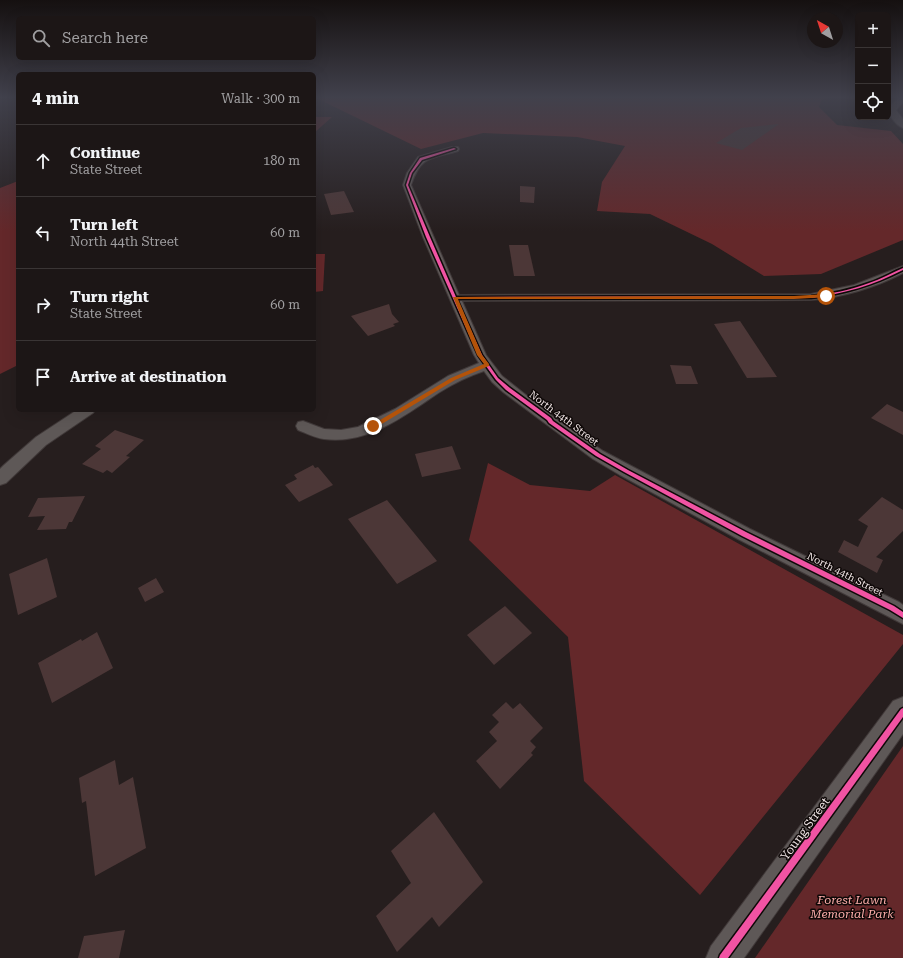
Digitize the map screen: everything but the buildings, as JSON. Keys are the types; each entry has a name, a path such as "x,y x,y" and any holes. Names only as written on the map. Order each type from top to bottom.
{"street":[{"name":"North 44th Street","path":"455,149 421,159 408,178 408,189 480,355 497,379 551,422 598,455 737,530 892,608 903,615"},
{"path":"455,298 810,297 844,293 866,286 903,269"},
{"path":"304,426 312,431 336,437 354,434 373,426 453,379 487,364"},
{"path":"0,480 32,449 58,429 85,412"},
{"name":"Young Street","path":"723,958 903,711"}],"green space":[{"path":"406,142 449,142 421,149"},
{"path":"602,142 901,142 903,144 903,240 821,274 764,276 712,244 650,214 597,211 602,182 625,146"},
{"path":"16,182 16,366 0,374 0,188"},
{"path":"316,254 325,254 323,291 316,292"},
{"path":"488,463 530,485 590,491 615,475 903,635 903,644 700,895 584,781 568,637 469,540"},
{"name":"Forest Lawn Memorial Park","path":"903,746 903,958 755,958"}],"cycle path":[{"path":"455,149 421,159 411,173 407,185 428,237 480,355 497,379 551,422 598,455 744,534 892,608 903,615"},
{"path":"455,298 811,297 835,294 858,288 881,280 903,269"},
{"path":"723,958 903,711"}],"route":[{"path":"373,426 453,379 487,364 480,355 455,298 794,298 826,296"}]}
